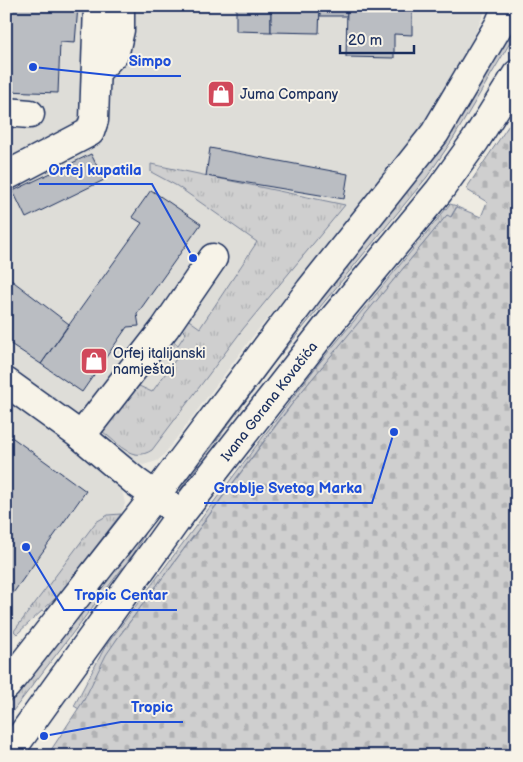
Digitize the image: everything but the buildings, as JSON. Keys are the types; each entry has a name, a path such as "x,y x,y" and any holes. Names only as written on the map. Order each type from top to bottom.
{"main road":[{"path":"6,176 90,132 94,120 98,6"},
{"path":"96,72 115,52 120,30 120,6"},
{"path":"6,686 154,496 292,313 435,133 499,25 507,6"},
{"name":"Ivana Gorana Kovačića","path":"8,756 181,514 334,318 439,191 475,141 517,74"},
{"path":"81,436 165,328 213,258"},
{"path":"6,382 81,436 154,496 181,514"}],"shaded area":[{"path":"6,6 487,6 465,58 412,142 360,208 253,336 163,456 157,461 143,465 132,460 6,371"},
{"path":"6,397 116,479 123,494 125,504 120,516 58,596 32,618 6,645"}],"green space":[{"path":"514,28 517,31 453,139 427,177 274,363 180,490 175,488 282,345 429,164"},
{"path":"517,113 517,756 47,756 84,700 106,655 117,639 298,396 447,215 451,217 457,207 481,217 487,202 467,190 468,186"},
{"path":"151,164 345,205 243,329 152,450 138,454 126,450 103,432 137,385 152,392 176,359 165,349 168,337 178,345 186,333 178,325 186,318 200,328 257,242 177,186 151,172"},
{"path":"450,204 457,206 450,218 447,215 284,414 117,639 79,709 74,706 105,647 316,367"},
{"path":"121,514 57,597 17,634 14,631 96,522 108,515"},
{"path":"151,522 134,553 6,720 6,707"}],"place":[{"name":"Simpo","path":"33,67"},
{"name":"Juma Company","path":"221,94"},
{"name":"Orfej kupatila","path":"193,258"},
{"name":"Orfej italijanski namještaj","path":"94,361"},
{"name":"Groblje Svetog Marka","path":"394,432"},
{"name":"Tropic Centar","path":"26,547"},
{"name":"Tropic","path":"44,736"}]}
